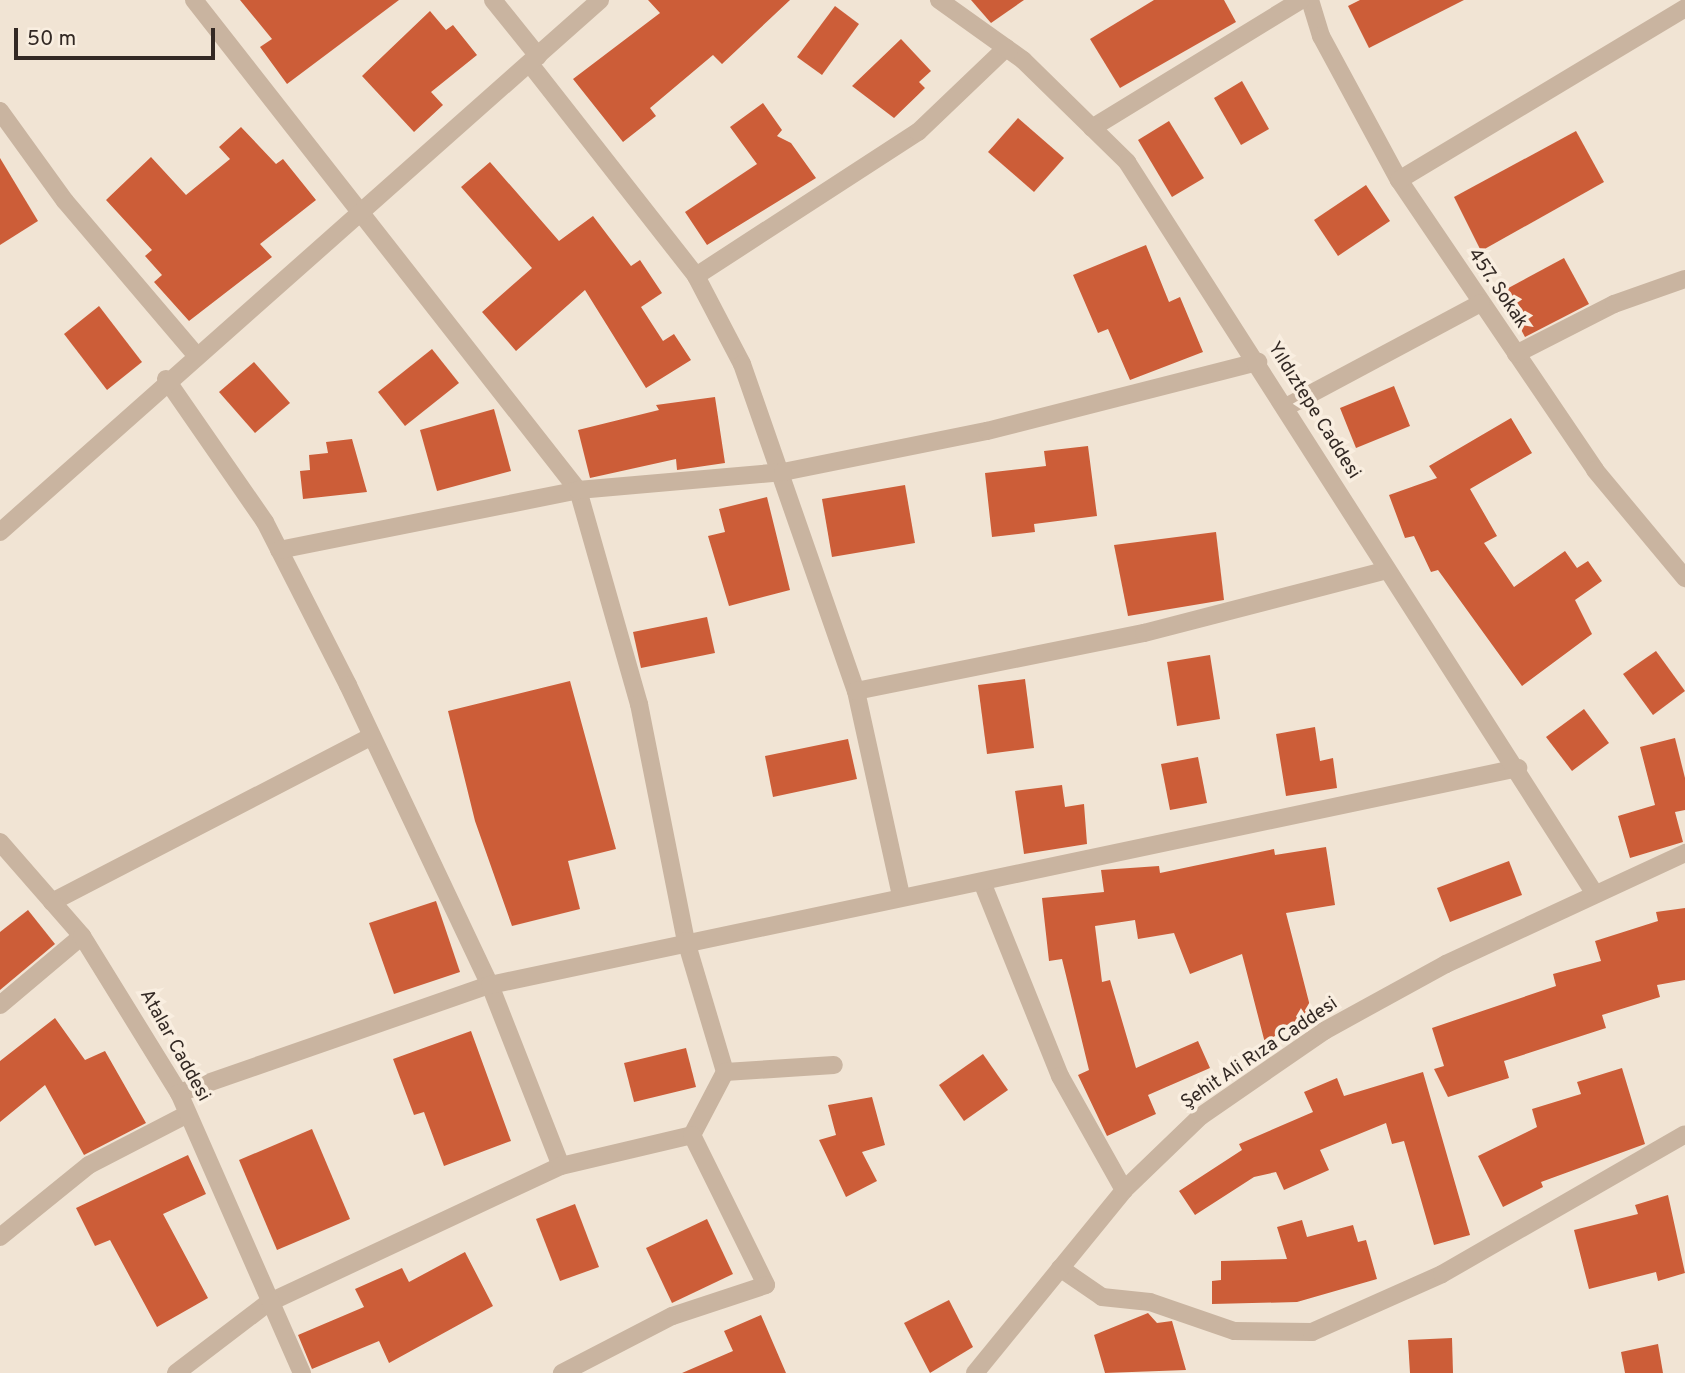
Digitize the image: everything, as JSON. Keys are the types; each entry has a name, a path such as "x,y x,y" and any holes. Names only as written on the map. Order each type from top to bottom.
{"street":[{"path":"176,1373 268,1303 561,1166 692,1135 725,1072 686,941 639,704 578,490 194,0"},
{"path":"493,0 534,60 696,276 742,364 783,472 856,691 901,895"},
{"path":"0,532 166,379 362,211 600,0"},
{"name":"Yıldıztepe Caddesi","path":"939,0 1006,48 1127,162 1258,362 1387,570 1518,768 1595,894"},
{"path":"1091,128 1301,0"},
{"name":"457. Sokak","path":"1310,0 1321,36 1399,180 1595,470 1685,578"},
{"path":"1399,180 1685,8"},
{"path":"696,276 918,132 1006,48"},
{"path":"0,111 65,201 195,354"},
{"path":"1516,354 1614,304 1685,279"},
{"path":"1286,407 1481,303"},
{"path":"279,550 578,490 783,472 987,431 1258,362"},
{"path":"166,379 279,550 372,736 490,985 561,1166"},
{"path":"856,691 1143,633 1387,570"},
{"path":"52,902 372,736"},
{"path":"179,1093 490,985 901,895 982,882 1247,821 1518,768"},
{"name":"Atalar Caddesi","path":"0,842 82,936 179,1093 268,1303 302,1373"},
{"name":"Şehit Ali Rıza Caddesi","path":"975,1373 1124,1190 1201,1116 1324,1031 1595,894 1685,853"},
{"path":"982,882 1060,1076 1124,1190"},
{"path":"0,1004 82,936"},
{"path":"725,1072 834,1065"},
{"path":"0,1237 89,1165 188,1114"},
{"path":"1060,1268 1102,1297 1150,1301 1234,1331 1312,1332 1442,1274 1685,1134"},
{"path":"562,1373 672,1316 766,1285 692,1135"}],"building":[{"path":"240,0 399,0 287,84 260,47 272,39"},
{"path":"648,0 790,0 722,64 713,55 650,108 656,116 623,142 573,79 660,13"},
{"path":"971,0 1024,0 991,23"},
{"path":"1154,0 1224,0 1236,22 1120,88 1090,39"},
{"path":"1360,0 1464,0 1369,48 1348,6"},
{"path":"835,6 859,24 822,75 797,57"},
{"path":"430,11 446,30 453,25 477,55 431,92 443,105 414,132 362,76"},
{"path":"901,39 931,71 919,82 925,88 894,118 852,86"},
{"path":"1242,81 1269,129 1241,145 1214,98"},
{"path":"763,103 782,130 777,136 791,143 816,178 707,245 685,212 757,164 730,127"},
{"path":"1018,118 1064,158 1034,192 988,152"},
{"path":"1169,121 1204,178 1172,197 1138,140"},
{"path":"241,127 276,164 283,159 316,200 260,244 272,257 189,321 154,282 162,275 145,256 152,250 106,200 151,157 186,195 230,159 219,147"},
{"path":"1576,131 1604,182 1481,251 1454,197"},
{"path":"0,158 38,221 0,245"},
{"path":"490,162 559,241 593,216 631,266 640,260 662,293 641,307 663,341 674,334 691,360 646,388 585,290 516,351 482,312 532,268 461,187"},
{"path":"1366,185 1390,221 1338,256 1314,220"},
{"path":"1146,245 1169,302 1180,297 1203,352 1130,380 1108,329 1098,333 1073,275"},
{"path":"1564,258 1589,304 1525,337 1501,292"},
{"path":"99,306 142,362 107,390 64,334"},
{"path":"432,349 459,383 405,426 378,392"},
{"path":"254,362 290,403 255,433 219,392"},
{"path":"1394,386 1410,426 1356,448 1340,408"},
{"path":"715,397 725,463 677,470 676,459 590,478 578,430 659,410 656,405"},
{"path":"494,409 511,471 437,491 420,430"},
{"path":"1511,418 1532,453 1470,489 1497,536 1484,543 1514,587 1565,551 1577,568 1588,561 1602,581 1575,600 1592,634 1522,686 1438,570 1431,572 1414,536 1405,538 1389,495 1437,478 1429,466"},
{"path":"352,439 367,492 303,499 300,471 310,470 309,455 328,453 326,442"},
{"path":"1088,446 1097,516 1034,524 1035,532 992,537 985,473 1046,466 1044,451"},
{"path":"905,485 915,543 832,557 822,499"},
{"path":"767,497 790,590 729,606 708,536 725,532 719,509"},
{"path":"1216,532 1224,600 1128,616 1114,545"},
{"path":"707,617 715,653 641,668 633,632"},
{"path":"1656,651 1685,691 1653,715 1623,674"},
{"path":"1210,655 1220,719 1177,726 1167,662"},
{"path":"1025,679 1034,748 987,754 978,685"},
{"path":"570,681 616,849 568,861 580,909 512,926 475,821 448,711"},
{"path":"1584,709 1609,743 1572,771 1546,737"},
{"path":"1315,727 1320,761 1333,758 1337,788 1286,796 1276,734"},
{"path":"1675,738 1685,778 1685,810 1675,812 1683,842 1630,858 1618,816 1655,805 1640,747"},
{"path":"848,739 857,779 773,797 765,756"},
{"path":"1198,757 1207,803 1170,810 1161,764"},
{"path":"1062,785 1065,807 1084,804 1087,844 1024,854 1015,791"},
{"path":"1326,847 1335,905 1286,913 1311,1010 1265,1043 1242,954 1190,974 1174,933 1138,939 1135,920 1095,926 1102,982 1110,980 1136,1068 1198,1041 1210,1068 1148,1095 1156,1114 1107,1136 1078,1075 1089,1070 1062,959 1049,961 1042,898 1104,892 1101,870 1159,866 1160,873 1274,849 1275,855"},
{"path":"1509,861 1522,895 1450,922 1437,888"},
{"path":"436,901 460,972 394,994 369,923"},
{"path":"1685,908 1685,980 1657,985 1660,997 1602,1015 1606,1028 1504,1061 1509,1078 1448,1097 1434,1069 1444,1066 1432,1028 1556,986 1553,974 1601,961 1595,941 1658,921 1656,912"},
{"path":"28,910 55,944 0,990 0,932"},
{"path":"55,1018 85,1060 105,1051 146,1123 84,1155 45,1085 0,1122 0,1061"},
{"path":"471,1031 511,1141 444,1166 424,1112 414,1115 393,1059"},
{"path":"686,1048 696,1087 634,1102 624,1063"},
{"path":"983,1054 1008,1090 964,1121 939,1085"},
{"path":"1622,1068 1645,1144 1541,1182 1543,1187 1503,1207 1478,1156 1537,1127 1532,1109 1581,1094 1577,1082"},
{"path":"1423,1072 1470,1235 1434,1245 1404,1141 1392,1144 1386,1123 1320,1150 1329,1170 1284,1190 1276,1172 1254,1177 1195,1215 1179,1191 1242,1150 1239,1144 1313,1112 1304,1092 1337,1078 1344,1096"},
{"path":"872,1097 885,1145 862,1152 877,1181 846,1197 819,1140 836,1135 828,1105"},
{"path":"312,1129 350,1219 277,1250 239,1160"},
{"path":"188,1155 206,1194 163,1214 208,1298 157,1327 110,1240 95,1246 76,1208"},
{"path":"1668,1195 1685,1273 1658,1281 1656,1272 1589,1289 1574,1230 1638,1214 1635,1205"},
{"path":"575,1204 599,1267 560,1281 536,1219"},
{"path":"707,1219 733,1274 672,1303 646,1248"},
{"path":"1302,1220 1307,1237 1353,1225 1358,1242 1366,1240 1377,1279 1297,1302 1212,1304 1212,1281 1221,1280 1221,1261 1287,1259 1277,1227"},
{"path":"465,1252 493,1306 389,1363 379,1341 312,1369 298,1335 364,1307 355,1289 402,1268 409,1282"},
{"path":"949,1300 973,1347 930,1373 904,1323"},
{"path":"1148,1313 1157,1323 1172,1321 1186,1370 1105,1373 1094,1335"},
{"path":"761,1315 786,1373 682,1373 733,1351 724,1331"},
{"path":"1452,1338 1453,1373 1410,1373 1408,1340"},
{"path":"1658,1344 1663,1373 1625,1373 1621,1352"}]}
